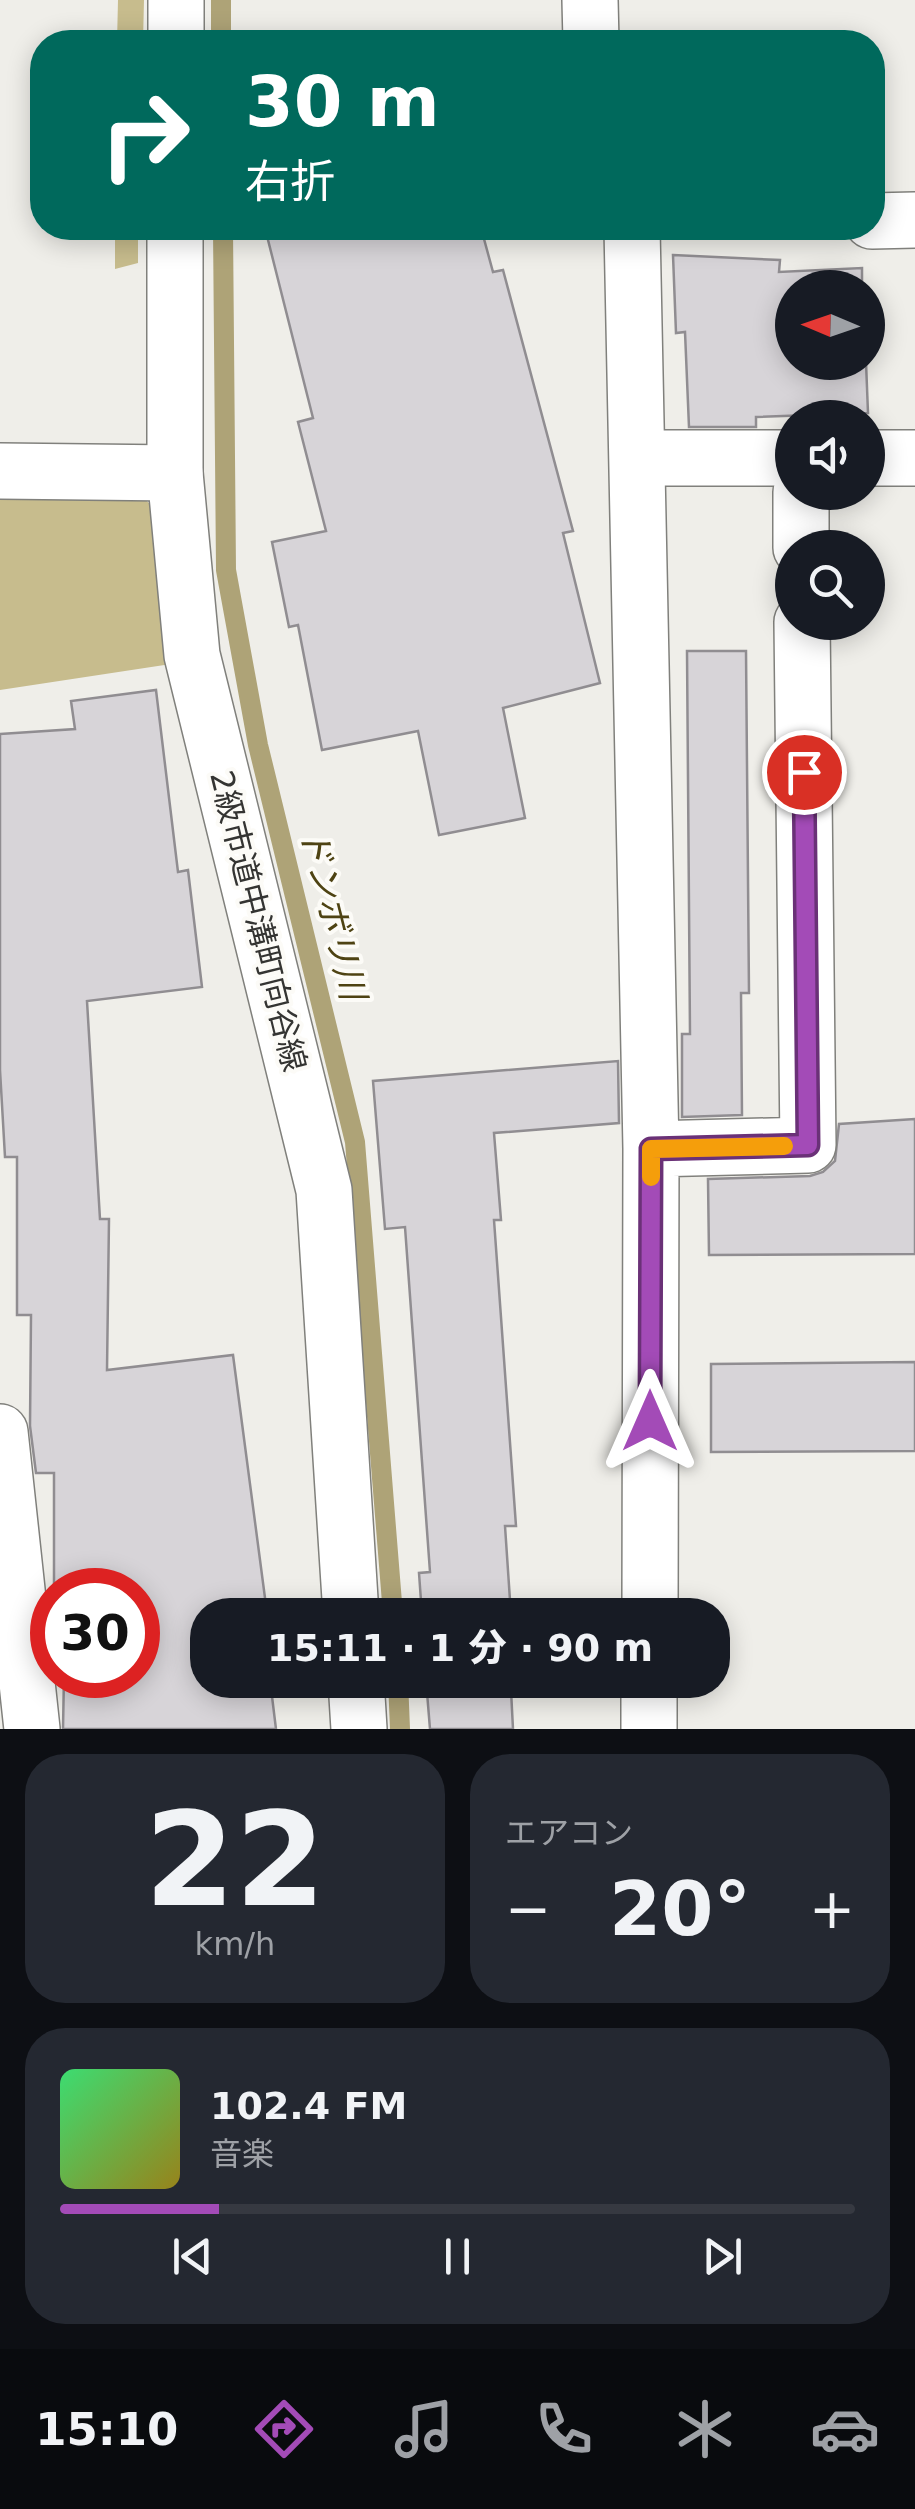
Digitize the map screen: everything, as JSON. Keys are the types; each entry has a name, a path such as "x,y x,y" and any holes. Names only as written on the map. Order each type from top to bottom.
{"street":[{"path":"176,0 176,30"},
{"path":"590,0 591,30"},
{"path":"885,221 915,220"},
{"name":"2級市道中溝町向谷線","path":"175,240 175,473 192,655 324,1190 351,1598"},
{"path":"632,240 651,1149 650,1598"},
{"path":"637,458 775,458"},
{"path":"885,458 915,458"},
{"path":"0,471 175,473"},
{"path":"651,1149 808,1145 802,640"},
{"path":"0,1432 21,1711"},
{"path":"357,1698 359,1729"},
{"path":"649,1698 649,1729"}],"shaded area":[{"path":"118,0 144,0 143,30 117,30"},
{"path":"115,240 138,240 138,263 115,269"},
{"path":"0,491 135,491 157,510 171,664 0,690"}],"building":[{"path":"268,240 484,240 493,272 503,270 573,531 563,533 600,683 503,708 525,818 439,835 418,731 322,750 298,625 289,627 272,542 326,531 298,422 313,418"},
{"path":"673,255 780,260 779,270 775,270 775,380 867,380 867,400 775,400 775,416 756,417 756,427 689,427 685,332 676,333"},
{"path":"687,651 746,651 749,993 741,993 742,1115 682,1117 682,1034 690,1034"},
{"path":"156,690 178,872 188,870 202,987 87,1001 100,1219 109,1219 107,1370 233,1355 265,1598 190,1598 190,1698 272,1698 276,1729 63,1729 64,1698 160,1698 160,1568 54,1568 54,1473 36,1473 30,1426 31,1315 17,1315 17,1157 5,1157 0,1070 0,734 75,729 71,701"},
{"path":"618,1061 619,1123 494,1133 501,1220 494,1220 516,1526 505,1526 510,1598 421,1598 419,1573 430,1572 405,1227 385,1229 373,1081"},
{"path":"915,1119 915,1254 709,1255 708,1179 810,1176 823,1172 835,1161 839,1124"},
{"path":"915,1362 915,1451 711,1452 711,1364"},
{"path":"427,1698 511,1698 513,1729 430,1729"}],"waterway":[{"name":"ドンボリ川","path":"221,0 221,30"},
{"name":"ドンボリ川","path":"223,240 226,570 258,745 355,1142 392,1598"},
{"name":"ドンボリ川","path":"399,1698 400,1729"}],"slow traffic":[{"path":"651,1177 651,1149 784,1146"}],"route":[{"path":"650,1421 651,1149 808,1145 804,772"}]}
